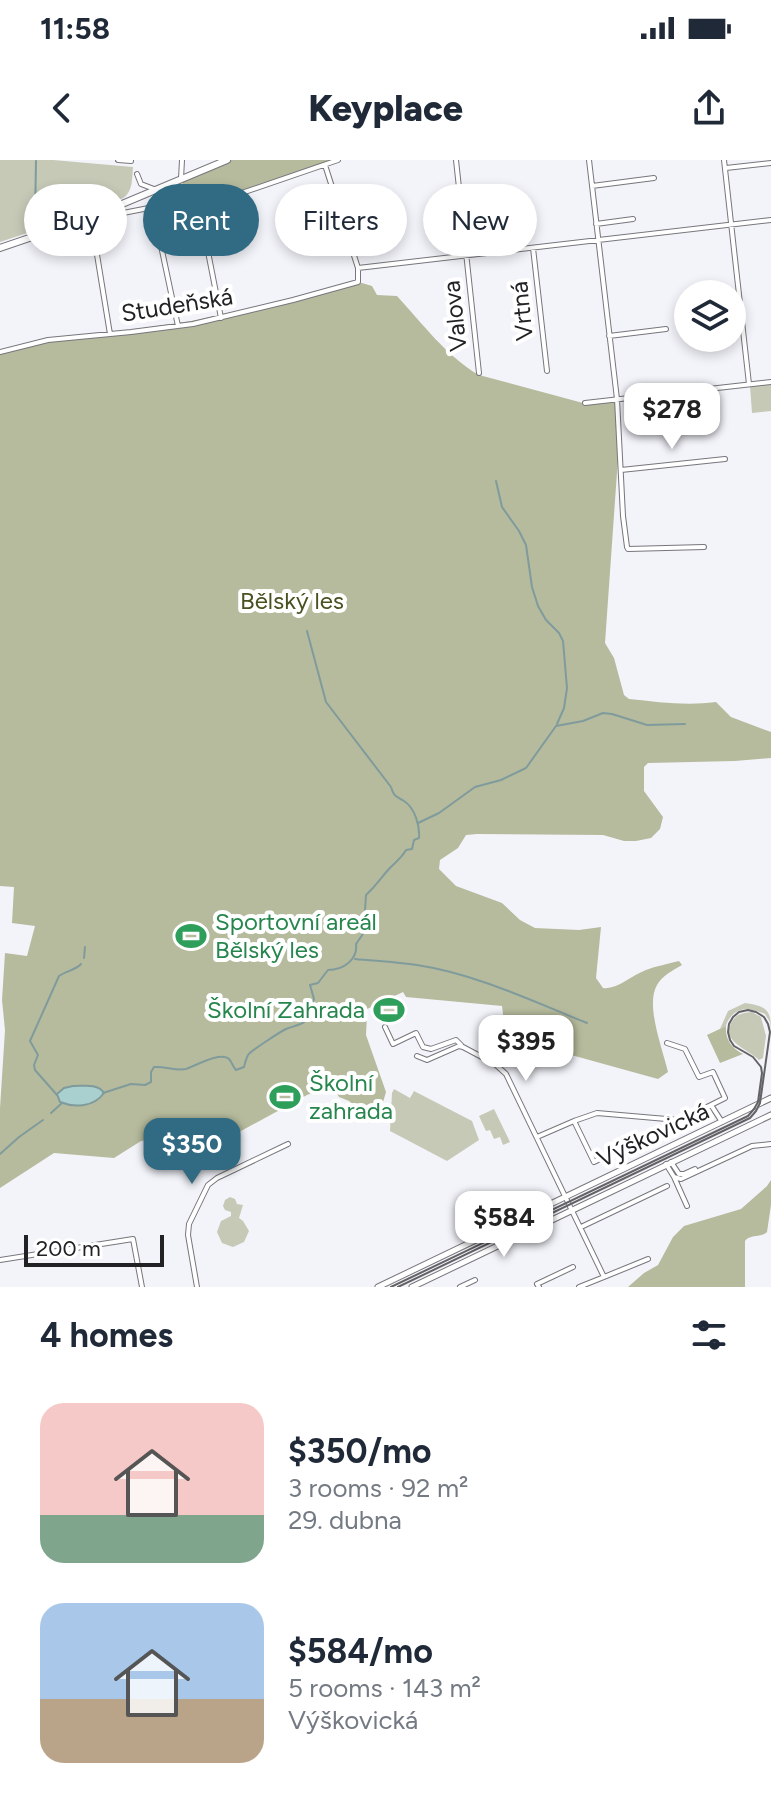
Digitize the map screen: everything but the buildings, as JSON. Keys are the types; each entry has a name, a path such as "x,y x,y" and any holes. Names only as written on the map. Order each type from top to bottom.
{"main road":[{"path":"170,184 227,160"},
{"path":"127,203 143,196"},
{"path":"0,248 24,240"}],"street":[{"path":"118,160 131,161"},
{"path":"181,179 182,160"},
{"path":"259,188 338,160"},
{"name":"Valova","path":"456,160 459,184"},
{"path":"589,160 617,399 624,532 628,549 704,547"},
{"path":"724,160 749,384"},
{"path":"725,168 771,163"},
{"path":"325,165 358,268 459,256"},
{"path":"137,174 143,185"},
{"path":"592,186 654,178"},
{"path":"127,213 143,210 137,199"},
{"path":"596,224 633,219"},
{"path":"537,248 771,220"},
{"path":"97,256 110,334"},
{"path":"163,256 178,326"},
{"path":"209,256 221,318"},
{"name":"Valova","path":"467,256 479,373"},
{"name":"Vrtná","path":"534,256 547,371"},
{"name":"Studeňská","path":"0,352 48,340 178,326 221,318 358,282 358,268"},
{"path":"609,336 666,329"},
{"path":"585,403 771,382"},
{"path":"621,470 725,459"},
{"path":"385,1027 393,1044 416,1033 423,1047 431,1049 456,1040 506,1074 604,1277"},
{"path":"574,1121 594,1162 725,1098 713,1072 699,1077 685,1049 667,1043"},
{"path":"417,1056 427,1060 463,1047"},
{"name":"Výškovická","path":"378,1287 771,1098"},
{"path":"711,1105 722,1122"},
{"path":"537,1137 597,1113 680,1120"},
{"name":"Výškovická","path":"412,1287 424,1284 571,1207 771,1115"},
{"path":"197,1287 189,1224 208,1185 288,1144"},
{"name":"Výškovická","path":"674,1177 681,1179 752,1146 771,1144"},
{"name":"Výškovická","path":"668,1163 679,1174 695,1169"},
{"name":"Výškovická","path":"668,1163 687,1206"},
{"path":"581,1227 667,1186"},
{"path":"0,1260 133,1239 142,1287"},
{"path":"579,1287 648,1259"},
{"path":"539,1287 537,1284 573,1267"},
{"path":"460,1287 475,1280"}],"green space":[{"path":"0,160 53,160 133,167 127,194 127,184 24,184 24,234 0,242"},
{"path":"227,160 338,160 259,187 259,184 183,184 181,179"},
{"name":"Bělský les","path":"355,281 372,286 377,295 397,296 446,349 479,375 583,403 619,401 619,444 605,643 614,658 624,695 629,699 661,702 716,702 731,717 771,732 771,758 648,763 644,767 644,791 663,817 660,829 651,838 624,841 603,835 466,835 458,848 440,860 439,869 456,886 502,903 520,920 535,928 579,930 601,927 596,978 603,988 619,985 641,972 679,961 682,965 657,985 653,1004 668,1072 658,1079 506,1037 502,1006 406,997 403,992 365,1010 366,1035 386,1092 381,1109 372,1122 349,1101 339,1097 332,1085 307,1095 230,1137 178,1147 155,1139 141,1141 114,1158 54,1153 0,1188 5,953 27,956 35,926 12,923 14,887 0,886 0,351 46,339 191,321 275,303"},
{"path":"771,384 771,411 752,413 750,386"},
{"name":"Školní Zahrada","path":"399,997 406,1012 380,1023 373,1009"},
{"path":"745,1003 766,1010 771,1029 765,1014 746,1009 733,1015 720,1029 728,1011"},
{"path":"752,1012 761,1017 766,1036 763,1058 759,1060 736,1044 729,1034 729,1027 735,1018"},
{"path":"726,1026 730,1043 743,1054 720,1063 707,1035"},
{"path":"394,1089 410,1098 414,1091 472,1121 479,1140 447,1161 390,1131"},
{"path":"494,1109 510,1142 503,1145 500,1137 494,1139 490,1130 486,1131 479,1116"},
{"path":"771,1180 767,1232 745,1241 745,1287 628,1287 658,1265 673,1237 684,1226 741,1209"},
{"path":"230,1197 243,1205 239,1218 249,1231 244,1242 233,1247 222,1243 217,1232 221,1221 231,1216 231,1212 223,1206"}],"water":[{"path":"73,1086 94,1086 104,1093 84,1105 60,1102 57,1094"}],"waterway":[{"path":"36,161 36,184"},
{"path":"496,481 502,507 526,545 538,606 563,641 567,688 564,708 557,724"},
{"path":"103,1093 131,1084 151,1082 154,1067 186,1069 225,1057 236,1070 244,1067 248,1055 260,1045 306,1020 312,1014 310,1009 314,999 310,985 318,983 328,970 344,966 355,955 356,944 365,931 366,895 419,838 418,823 411,808 394,795 326,702 307,631"},
{"path":"418,823 439,813 475,787 501,780 526,768 556,726 603,713 647,725 685,724"},
{"path":"84,958 85,947"},
{"path":"355,959 417,965 461,975 587,1023"},
{"path":"57,1095 35,1070 38,1055 30,1041 59,976 81,964"},
{"path":"51,1113 62,1103"},
{"path":"0,1154 43,1120"}],"tram line":[{"path":"391,1287 748,1116 758,1102 761,1067 753,1057 734,1046 728,1032 729,1024 739,1012 748,1010 764,1017 770,1032 760,1103 750,1118 398,1287"}],"place":[{"name":"Sportovní areál Bělský les","path":"191,936"},
{"name":"Školní Zahrada","path":"389,1010"},
{"name":"Školní zahrada","path":"285,1097"}]}
